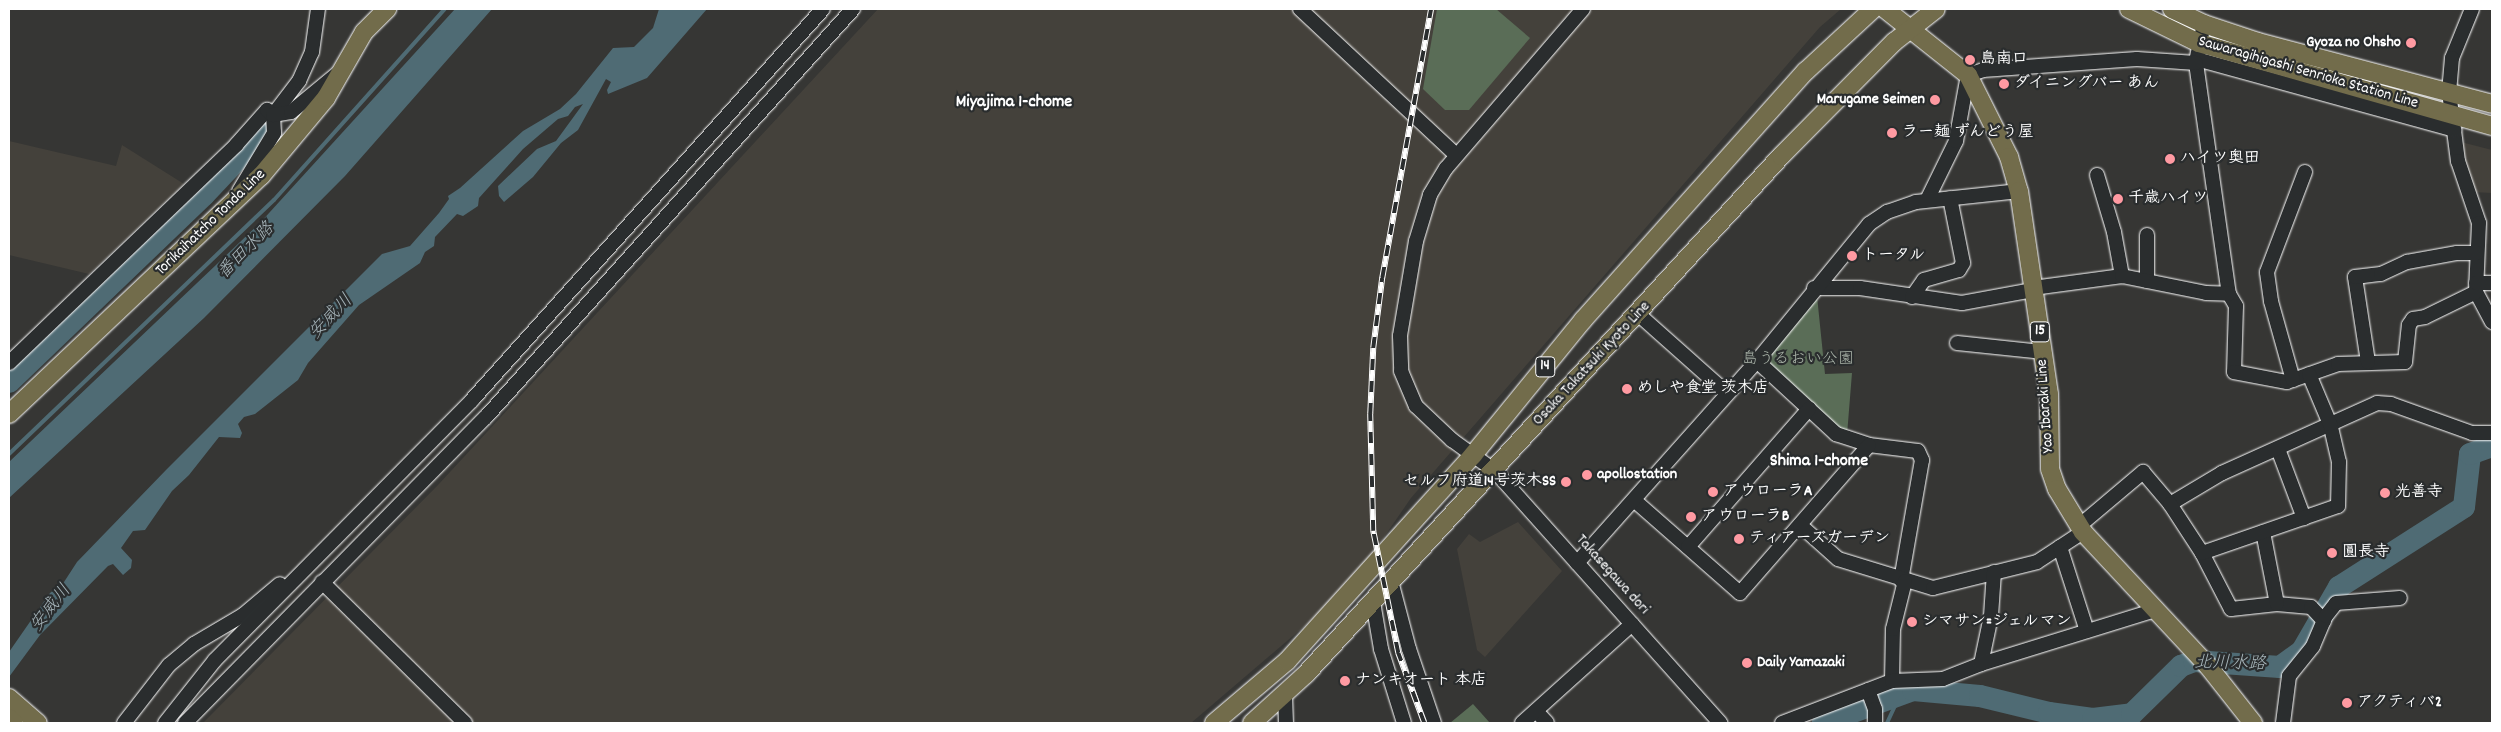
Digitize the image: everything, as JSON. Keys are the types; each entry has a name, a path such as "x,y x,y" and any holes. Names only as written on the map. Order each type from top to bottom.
{"main road":[{"name":"Torikaihatcho Tonda Line","path":"9,414 262,176 326,98 364,32 387,9"},
{"name":"Osaka Takatsuki Kyoto Line","path":"1214,723 1287,661 1473,455 1584,320 1793,86 1873,9"},
{"name":"Yao Ibaraki Line","path":"1885,9 1968,75 2000,134 2019,191 2048,394 2050,469 2057,490 2081,529 2202,660 2253,723"},
{"name":"Osaka Takatsuki Kyoto Line","path":"1252,723 1285,695 1373,602 1495,471 1781,156 1909,30 1936,9"},
{"name":"Sawaragihigashi Senrioka Station Line","path":"2129,9 2197,55 2453,123 2492,126"},
{"name":"Sawaragihigashi Senrioka Station Line","path":"2172,9 2204,24 2258,42 2492,104"},
{"path":"9,698 38,723"},
{"path":"9,718 14,723"}],"street":[{"path":"229,207 274,133 273,115 299,81 312,52 318,9"},
{"path":"165,723 215,660 472,400 823,9"},
{"path":"185,723 486,417 853,9"},
{"path":"1300,9 1456,155"},
{"name":"Takasegawa dori","path":"1583,9 1456,155 1437,181 1424,210 1400,354 1401,371 1416,406 1473,455 1495,471 1720,723"},
{"path":"2472,9 2452,58 2449,92 2458,161 2479,224 2476,288 2492,322"},
{"path":"2204,24 2197,55 2229,294 2236,306 2234,372 2277,382 2293,380 2338,364 2405,362 2409,325 2413,319 2424,317 2476,288 2492,283"},
{"path":"1927,200 1956,141 1968,75 1983,70 2197,55"},
{"path":"9,363 236,145 267,110 273,115 291,112 342,69"},
{"path":"2293,380 2271,301 2267,272 2305,172"},
{"path":"2097,174 2114,232 2122,276"},
{"path":"1577,563 1757,361 1814,288 1869,224 1896,208 1927,200 2019,191"},
{"path":"1912,297 1924,280 1959,270 1963,263 1950,198"},
{"path":"2146,281 2147,235"},
{"path":"2368,362 2355,277 2381,274 2407,262 2457,253 2478,253"},
{"path":"1814,288 1860,288 1962,303 2033,289 2122,276 2206,293 2229,294"},
{"path":"1638,314 1727,393"},
{"path":"1957,343 2042,352"},
{"path":"1757,361 1836,434 1869,445 1918,451 1922,460 1903,581 1893,629 1892,681"},
{"path":"2202,553 2338,506 2339,462 2330,424 2309,374"},
{"path":"2170,504 2222,473 2278,449 2362,408 2391,404 2463,430 2492,433"},
{"path":"1688,547 1809,409"},
{"path":"1634,500 1740,593 1869,445"},
{"path":"2278,449 2304,518"},
{"path":"1800,525 1838,559 1903,581 1932,588 2037,562 2060,547 2142,472 2170,504 2202,553 2231,609 2277,604 2311,607 2324,621"},
{"path":"2263,532 2277,604"},
{"path":"2060,547 2087,631"},
{"path":"317,557 332,572"},
{"path":"1981,664 1991,616 1994,572"},
{"path":"1392,581 1409,649 1434,723"},
{"path":"322,582 465,723"},
{"path":"124,723 169,665 194,644 243,615 277,584 290,583"},
{"path":"2283,723 2289,676 2313,646 2324,621 2336,603 2400,598"},
{"path":"1373,602 1381,649 1404,723"},
{"path":"1782,723 1871,698 1892,681 1943,679 1981,664 2155,610"},
{"path":"1522,723 1632,624"},
{"path":"1285,695 1286,723"},
{"path":"1871,698 1874,723"},
{"path":"1536,710 1547,723"}],"shaded area":[{"path":"878,9 1841,9 1820,27 1411,498 1371,556 1314,618 1191,723 203,723 438,485"},
{"path":"9,141 116,166 122,145 184,184 89,274 9,255"},
{"path":"2461,142 2492,150 2492,193 2472,192 2462,161"},
{"path":"1518,522 1562,571 1485,657 1477,650 1457,549 1469,534 1480,542"}],"green space":[{"path":"1437,9 1496,9 1530,38 1469,110 1445,110 1423,89"},
{"name":"島うるおい公園","path":"1817,296 1825,374 1852,373 1847,435 1768,368 1767,359"},
{"path":"1473,704 1490,723 1450,723"}],"water":[{"name":"番田水路","path":"455,9 492,9 345,176 204,318 9,498 9,462 259,224"},
{"name":"安威川","path":"659,9 707,9 647,78 608,94 607,90 611,82 606,79 578,130 561,143 533,177 504,202 499,196 498,186 537,149 556,141 583,104 575,107 568,116 558,119 523,149 479,198 478,206 463,216 457,214 435,237 434,246 425,252 420,263 359,305 308,363 298,380 255,414 244,417 238,424 242,433 240,438 219,437 189,475 172,491 145,530 133,531 121,548 132,560 131,568 123,575 113,564 108,566 40,635 9,677 9,652 50,593 64,582 77,562 166,470 382,254 410,246 439,213 449,199 448,196 460,188 523,131 560,109 576,94 613,48 634,47 653,28"}],"waterway":[{"name":"番田水路","path":"9,454 274,200 445,9"},
{"path":"9,382 204,195 267,128"},
{"name":"北川水路","path":"1823,723 1913,690 1980,696 2049,713 2093,719 2132,714 2181,666 2194,661 2280,667 2302,651 2339,587 2464,507 2470,454 2492,446"},
{"path":"1887,723 1900,695"}],"railway":[{"path":"1424,723 1398,653 1373,531 1370,414 1373,348 1382,278 1431,9"}],"place":[{"name":"Gyoza no Ohsho","path":"2411,43"},
{"name":"島南口","path":"1970,60"},
{"name":"ダイニングバー あん","path":"2004,84"},
{"name":"Marugame Seimen","path":"1935,100"},
{"name":"ラー麺 ずんどう屋","path":"1892,133"},
{"name":"ハイツ奥田","path":"2170,159"},
{"name":"千歳ハイツ","path":"2118,199"},
{"name":"トータル","path":"1852,256"},
{"name":"めしや食堂 茨木店","path":"1627,389"},
{"name":"apollostation","path":"1587,475"},
{"name":"セルフ府道14号茨木SS","path":"1566,482"},
{"name":"アウローラA","path":"1713,492"},
{"name":"光善寺","path":"2385,493"},
{"name":"アウローラB","path":"1691,517"},
{"name":"ティアーズガーデン","path":"1739,539"},
{"name":"圓長寺","path":"2332,553"},
{"name":"シマサン=ジェルマン","path":"1912,622"},
{"name":"Daily Yamazaki","path":"1747,663"},
{"name":"ナンキオート 本店","path":"1345,681"},
{"name":"アクティバ2","path":"2347,703"}],"district":[{"name":"Miyajima 1-chome","path":"1014,103"},
{"name":"Shima 1-chome","path":"1819,462"}]}
